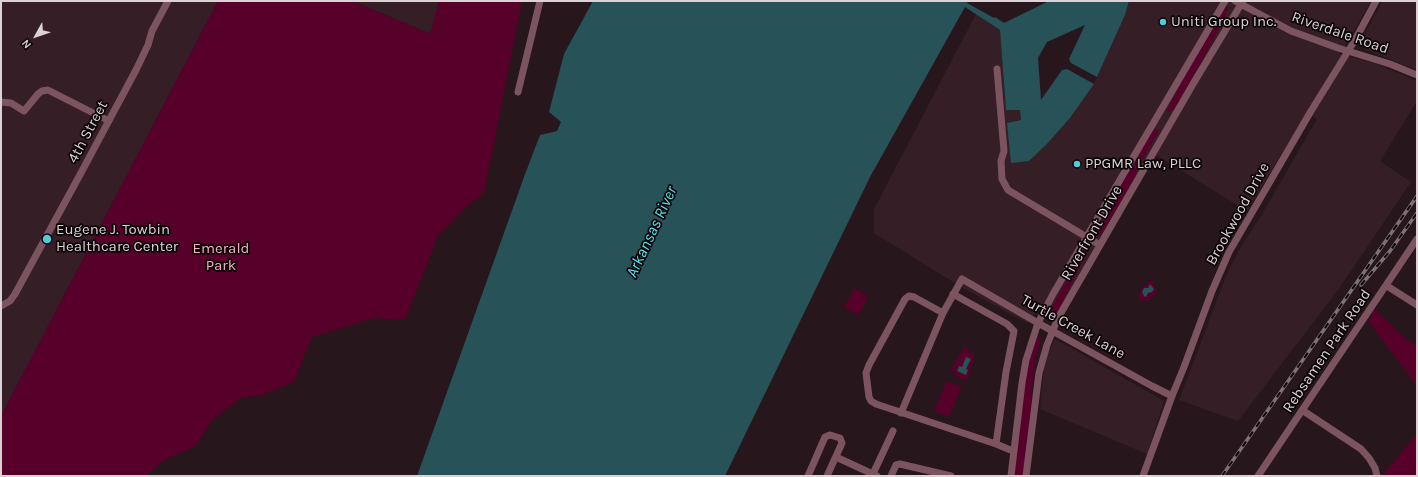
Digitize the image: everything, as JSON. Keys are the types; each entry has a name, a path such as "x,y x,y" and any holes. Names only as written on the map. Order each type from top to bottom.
{"street":[{"name":"4th Street","path":"1,306 10,301 26,274 109,122 148,46 152,31 168,1"},
{"path":"518,92 540,1"},
{"name":"Riverfront Drive","path":"1010,476 1026,360 1038,323 1053,294 1225,1"},
{"name":"Brookwood Drive","path":"1143,476 1212,291 1229,252 1376,1"},
{"name":"Riverfront Drive","path":"1026,476 1039,373 1052,331 1100,244 1240,2"},
{"name":"Riverdale Road","path":"1240,2 1291,31 1390,64 1417,75"},
{"path":"997,69 1004,151 1001,161 1002,175 1008,190 1100,244"},
{"path":"1,102 11,103 24,111 38,94 42,91 48,90 109,122"},
{"name":"Rebsamen Park Road","path":"1258,476 1387,286 1417,239"},
{"name":"Turtle Creek Lane","path":"953,294 962,279 1052,331 1172,396"},
{"path":"1387,286 1417,305"},
{"path":"901,413 943,313 953,294 1008,324 1014,331 1006,372 996,444"},
{"path":"943,313 914,297 909,296 905,299 866,373 869,397 871,401 901,413 996,444 1013,452"},
{"path":"1302,410 1361,449 1372,463 1377,476"},
{"path":"836,457 874,475 893,431"},
{"path":"808,476 826,437 830,435 840,438 842,443 827,476"},
{"path":"891,476 896,465 900,464 949,476"}],"shaded area":[{"name":"Eugene J. Towbin Healthcare Center","path":"1,1 218,1 1,416"},
{"path":"353,1 439,1 431,34"},
{"path":"1129,1 1371,1 1339,54 1374,63 1417,81 1417,101 1380,161 1411,182 1338,290 1238,421 1179,400 1226,276 1240,248 1261,216 1317,119 1307,112 1247,211 1156,155 1061,319 1038,311 1027,323 961,287 874,233 874,209 976,14 1000,30 1006,110 1020,110 1021,120 1008,123 1029,161 1046,145 1070,118 1094,84 1125,15"},
{"path":"1383,1 1417,1 1417,70 1364,49 1362,38"},
{"path":"1055,339 1164,401 1147,454 1040,409 1044,368 1048,353"}],"green space":[{"name":"Emerald Park","path":"218,1 353,1 430,34 439,1 522,1 484,193 465,208 438,236 405,320 374,318 312,337 294,382 262,395 241,398 211,421 196,446 163,461 146,476 1,476 1,416"},
{"path":"1227,6 1224,19 1191,81 1175,108 1168,112 1167,110 1198,51 1224,8"},
{"path":"1155,129 1159,131 1144,157 1128,191 1103,232 1100,235 1097,235 1097,231 1128,171 1152,131"},
{"path":"1086,246 1088,246 1089,249 1058,311 1051,319 1050,317 1053,305"},
{"path":"1151,280 1154,282 1153,283 1157,290 1155,295 1149,300 1146,301 1144,299 1140,301 1138,297 1143,286 1147,285"},
{"path":"855,288 868,296 858,315 844,307"},
{"path":"1374,308 1401,335 1417,346 1417,386 1369,322"},
{"path":"1039,336 1041,337 1036,356 1032,385 1031,408 1023,476 1013,476 1021,405 1030,355"},
{"path":"964,347 969,349 970,353 974,354 974,358 968,378 964,380 954,375 956,372 951,370"},
{"path":"947,381 962,387 949,417 934,411"},
{"path":"1417,433 1417,473 1415,476 1382,476"}],"water":[{"name":"Arkansas River","path":"593,1 968,1 967,3 1004,23 1049,1 1129,1 1125,15 1097,77 1071,63 1069,59 1085,25 1047,42 1038,58 1041,100 1062,70 1067,69 1094,84 1070,118 1046,145 1029,161 1011,163 1007,123 1021,120 1020,110 1006,110 1000,30 965,7 870,177 725,476 417,476 540,135 557,131 561,122 549,112 564,54"},
{"path":"1150,284 1154,289 1152,292 1148,293 1146,297 1142,292 1144,288 1148,288"},
{"path":"966,357 971,359 966,369 968,370 966,375 957,371 959,366 962,367"}],"railway":[{"path":"1222,476 1417,196"},
{"path":"1361,285 1390,251 1417,213"}],"place":[{"name":"Uniti Group Inc.","path":"1163,22"},
{"name":"PPGMR Law, PLLC","path":"1077,164"},
{"name":"Eugene J. Towbin Healthcare Center","path":"47,239"}]}
